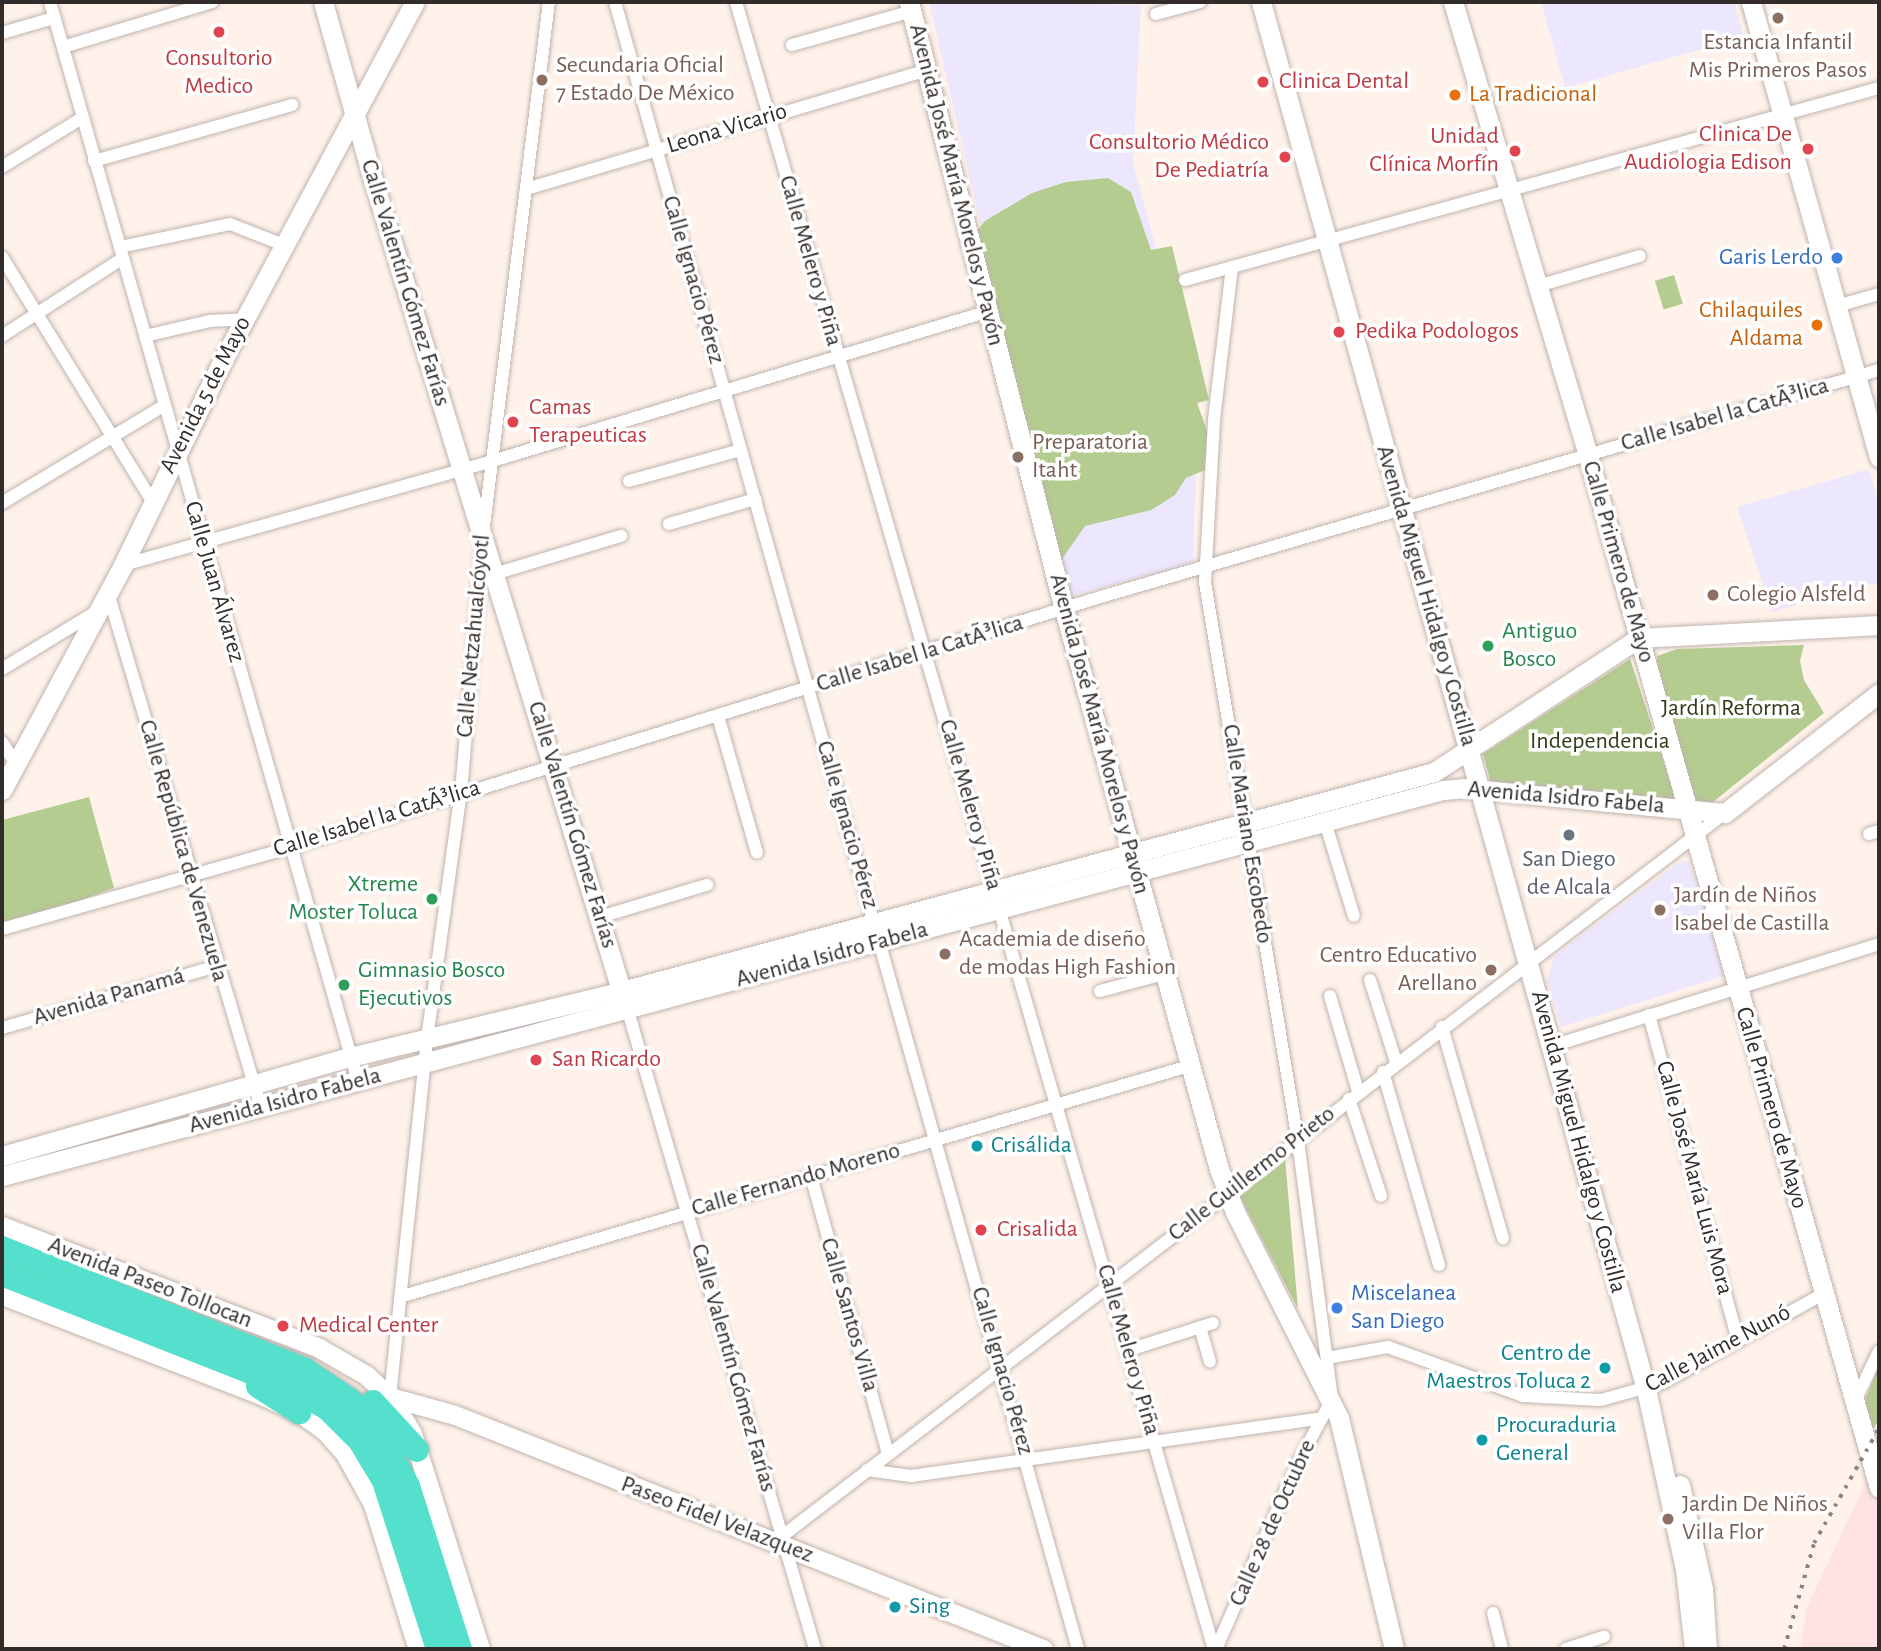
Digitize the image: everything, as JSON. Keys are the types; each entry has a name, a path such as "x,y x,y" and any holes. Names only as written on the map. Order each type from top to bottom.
{"highway":[{"name":"Avenida Paseo Tollocan","path":"2,1248 211,1356 306,1394 356,1420 384,1481 438,1649"},
{"name":"Avenida Paseo Tollocan","path":"2,1274 116,1306 305,1370 396,1459 408,1486 460,1649"},
{"path":"211,1356 299,1412"},
{"path":"305,1370 338,1375 358,1387 418,1450"}],"main road":[{"name":"Calle Valentín Gómez Farías","path":"323,2 354,115 494,575 555,764 628,1011"},
{"name":"Avenida 5 de Mayo","path":"2,790 123,565 152,501 244,319 415,2"},
{"name":"Avenida Miguel Hidalgo y Costilla","path":"1261,2 1646,1389 1690,1597 1693,1649"},
{"name":"Calle Primero de Mayo","path":"1453,2 1588,456 1879,1489"},
{"path":"1751,2 1783,116 1843,304 1857,377 1879,457"},
{"name":"Avenida José María Morelos y Pavón","path":"911,6 1064,609 1189,1066 1228,1195 1332,1399 1394,1649"},
{"path":"1639,638 1879,625"},
{"name":"Avenida Isidro Fabela","path":"2,1176 880,942 1130,853 1434,772 1469,752 1639,638"},
{"path":"1724,813 1879,693"},
{"name":"Avenida Isidro Fabela","path":"2,1156 351,1056 622,991 875,922 1136,873 1443,790 1479,790 1724,813"},
{"name":"Avenida Paseo Tollocan","path":"2,1226 318,1348 366,1375 390,1396 418,1450 480,1649"},
{"path":"2,1295 299,1412 335,1440 361,1479 386,1538 418,1649"},
{"name":"Paseo Fidel Velazquez","path":"390,1396 455,1415 783,1541 1043,1649"},
{"name":"Avenida Miguel Hidalgo y Costilla","path":"1657,1434 1674,1464 1697,1557 1707,1649"}],"street":[{"name":"Calle Juan Álvarez","path":"50,2 358,1081"},
{"path":"63,47 198,4 212,2"},
{"name":"Calle Netzahualcóyotl","path":"390,1396 403,1296 427,1039 461,792 489,462 549,2"},
{"name":"Calle Ignacio Pérez","path":"615,2 1001,1366 1078,1649"},
{"name":"Calle Melero y Piña","path":"736,2 1215,1649"},
{"path":"1156,14 1200,2"},
{"path":"792,45 911,6"},
{"path":"2,33 54,18"},
{"name":"Leona Vicario","path":"526,189 927,70"},
{"path":"1185,280 1879,88"},
{"path":"94,161 292,105"},
{"path":"2,167 82,118"},
{"path":"2,336 38,314 121,252 230,224 284,245"},
{"path":"1538,286 1640,256"},
{"path":"2,257 152,501"},
{"name":"Calle Mariano Escobedo","path":"1232,267 1213,420 1205,569 1298,1141 1332,1399"},
{"path":"1843,304 1879,295"},
{"path":"123,565 489,462 989,311"},
{"path":"145,336 210,321 244,319"},
{"name":"Calle Isabel la CatÃ³lica","path":"2,929 190,873 291,847 461,792 808,689 1064,609 1879,370"},
{"path":"2,503 165,405"},
{"path":"629,481 741,450"},
{"path":"669,524 755,499"},
{"path":"494,575 621,536"},
{"path":"2,669 104,601"},
{"name":"Calle República de Venezuela","path":"104,601 261,1108"},
{"path":"718,716 757,853"},
{"path":"2,742 16,764"},
{"name":"Calle Guillermo Prieto","path":"783,1541 867,1470 1001,1366 1724,813"},
{"path":"1325,822 1354,916"},
{"path":"600,916 707,885"},
{"path":"1552,1046 1879,944"},
{"name":"Avenida Panamá","path":"2,1028 217,965"},
{"path":"1100,991 1164,974"},
{"path":"1370,980 1396,1062"},
{"path":"1330,996 1353,1095 1381,1196"},
{"name":"Calle Valentín Gómez Farías","path":"628,1011 815,1649"},
{"name":"Calle José María Luis Mora","path":"1649,1015 1738,1341"},
{"path":"1442,1027 1503,1238"},
{"name":"Calle Fernando Moreno","path":"403,1296 1189,1066"},
{"path":"1383,1072 1439,1265"},
{"name":"Calle Santos Villa","path":"811,1176 888,1454"},
{"name":"Calle Jaime Nunó","path":"1327,1358 1388,1347 1506,1392 1560,1401 1601,1400 1646,1389 1823,1294"},
{"path":"1129,1350 1206,1325 1210,1362"},
{"path":"1855,1401 1879,1351"},
{"name":"Calle 28 de Octubre","path":"1215,1649 1332,1399"},
{"path":"867,1470 911,1476 1322,1418"},
{"path":"1493,1613 1502,1649"},
{"path":"1573,1648 1604,1637"}],"shaded area":[{"path":"929,2 1141,5 1133,163 1198,403 1193,563 1067,597"},
{"path":"1541,2 1734,2 1744,37 1565,88"},
{"path":"1869,469 1879,504 1879,582 1772,612 1737,507"},
{"name":"Jardín de Niños Isabel de Castilla","path":"1683,860 1690,863 1724,976 1561,1027 1547,980 1554,956"},
{"path":"1879,1455 1879,1649 1800,1649 1807,1607"}],"green space":[{"path":"1108,178 1131,192 1151,250 1172,246 1209,400 1197,403 1209,436 1205,470 1186,478 1175,495 1151,510 1085,526 1062,559 976,232 985,221 1032,193 1066,182"},
{"path":"1674,275 1683,304 1664,310 1655,281"},
{"name":"Jardín Reforma","path":"1804,645 1800,661 1804,680 1824,713 1713,802 1702,805 1691,799 1657,672 1657,656 1677,649"},
{"name":"Independencia","path":"1630,659 1677,802 1492,787 1483,754"},
{"path":"89,797 114,888 2,929 2,820"},
{"path":"1285,1158 1298,1309 1239,1195"},
{"path":"1879,1365 1879,1420 1871,1431 1864,1403"}],"railway":[{"path":"1784,1649 1814,1543 1879,1428"}],"place":[{"name":"Estancia Infantil Mis Primeros Pasos","path":"1778,18"},
{"name":"Consultorio Medico","path":"219,32"},
{"name":"Secundaria Oficial 7 Estado De México","path":"542,80"},
{"name":"Clinica Dental","path":"1263,82"},
{"name":"La Tradicional","path":"1455,95"},
{"name":"Clinica De Audiologia Edison","path":"1808,149"},
{"name":"Unidad Clínica Morfín","path":"1515,151"},
{"name":"Consultorio Médico De Pediatría","path":"1285,157"},
{"name":"Garis Lerdo","path":"1837,258"},
{"name":"Chilaquiles Aldama","path":"1817,325"},
{"name":"Pedika Podologos","path":"1339,332"},
{"name":"Camas Terapeuticas","path":"513,422"},
{"name":"Preparatoria Itaht","path":"1018,457"},
{"name":"Colegio Alsfeld","path":"1713,595"},
{"name":"Antiguo Bosco","path":"1488,646"},
{"name":"San Diego de Alcala","path":"1569,835"},
{"name":"Xtreme Moster Toluca","path":"432,899"},
{"name":"Jardín de Niños Isabel de Castilla","path":"1660,910"},
{"name":"Academia de diseño de modas High Fashion","path":"945,954"},
{"name":"Centro Educativo Arellano","path":"1491,970"},
{"name":"Gimnasio Bosco Ejecutivos","path":"344,985"},
{"name":"San Ricardo","path":"536,1060"},
{"name":"Crisálida","path":"977,1146"},
{"name":"Crisalida","path":"981,1230"},
{"name":"Miscelanea San Diego","path":"1337,1308"},
{"name":"Medical Center","path":"283,1326"},
{"name":"Centro de Maestros Toluca 2","path":"1605,1368"},
{"name":"Procuraduria General","path":"1482,1440"},
{"name":"Jardin De Niños Villa Flor","path":"1668,1519"},
{"name":"Sing","path":"895,1607"}]}
